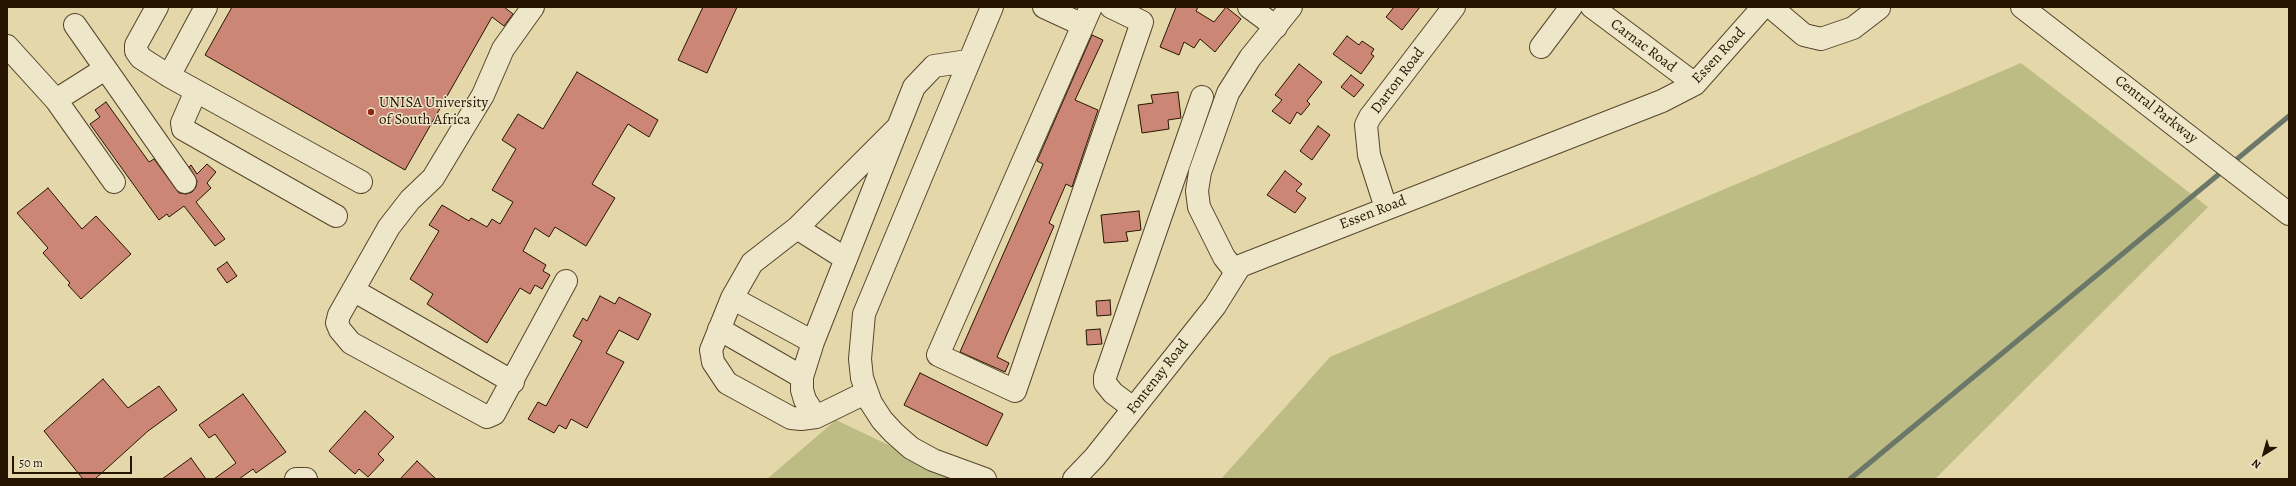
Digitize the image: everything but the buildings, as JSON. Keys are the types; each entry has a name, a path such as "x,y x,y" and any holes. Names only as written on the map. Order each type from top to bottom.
{"street":[{"path":"157,7 136,45 136,50 141,58 196,92 361,182"},
{"path":"169,76 206,7"},
{"path":"533,7 503,49 482,95 433,178 399,214 380,242 339,315 338,323 340,330 351,343 487,417 494,414 513,382 566,281"},
{"path":"986,479 933,460 911,448 882,420 867,392 862,378 860,359 864,314 968,61 992,7"},
{"path":"1044,7 1087,16 938,355 1015,391 1142,22 1111,7"},
{"path":"1249,7 1276,27"},
{"path":"1235,271 1224,257 1199,208 1197,198 1200,172 1228,93 1250,58 1291,7"},
{"name":"Darton Road","path":"1386,208 1369,155 1366,125 1370,117 1454,7"},
{"path":"1541,47 1571,7"},
{"name":"Carnac Road","path":"1592,7 1695,84"},
{"name":"Essen Road","path":"1235,271 1240,266 1662,101 1695,84 1763,7"},
{"path":"1771,7 1804,35 1821,39 1853,28 1879,8"},
{"name":"Central Parkway","path":"2022,7 2289,214"},
{"path":"75,25 185,182"},
{"path":"7,46 56,100 114,182"},
{"path":"816,417 805,400 802,390 802,377 813,342 914,87 934,66 968,61"},
{"path":"56,100 105,69"},
{"path":"196,92 182,123 183,129 336,216"},
{"path":"1133,408 1113,393 1105,383 1105,377 1202,96"},
{"path":"867,392 816,417 801,419 790,418 727,383 713,362 711,350 732,298 752,263 797,228 898,127"},
{"path":"797,228 846,260"},
{"name":"Fontenay Road","path":"1074,479 1095,458 1215,306 1235,271"},
{"path":"353,290 513,382"},
{"path":"732,298 813,342"},
{"path":"719,329 802,377"},
{"path":"296,479 306,479"}],"green space":[{"path":"2021,63 2208,207 1935,479 1221,479 1330,357"},
{"path":"836,420 960,479 767,479"}],"waterway":[{"path":"2231,164 2289,116"},
{"path":"1850,479 2224,170"}],"place":[{"name":"UNISA University of South Africa","path":"371,112"}]}
